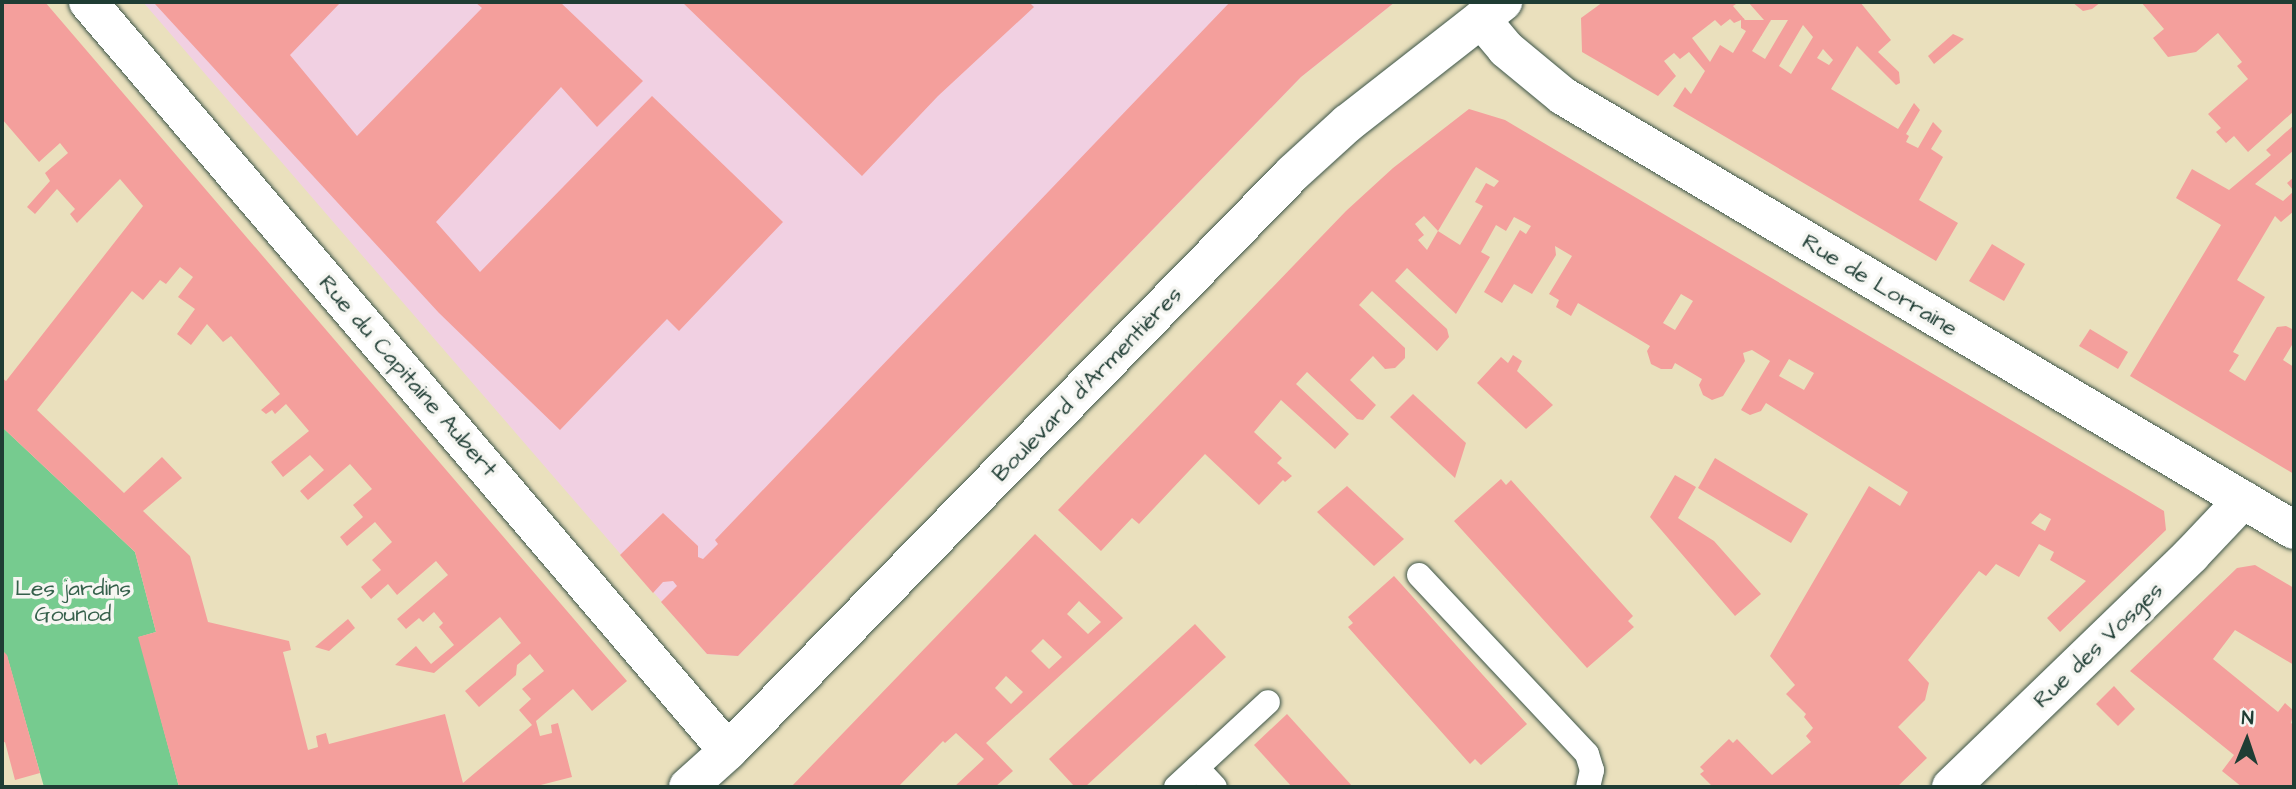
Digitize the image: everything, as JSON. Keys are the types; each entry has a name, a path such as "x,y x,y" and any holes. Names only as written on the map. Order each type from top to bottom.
{"street":[{"name":"Rue du Capitaine Aubert","path":"88,2 728,751"},
{"name":"Boulevard d'Armentières","path":"688,787 728,751 1293,173 1348,123 1492,10"},
{"name":"Rue de Lorraine","path":"1492,10 1506,49 1563,96 2294,530"},
{"name":"Rue des Vosges","path":"1951,787 2191,555 2243,500"}],"lane":[{"path":"1419,575 1587,754 1592,770 1588,787"},
{"path":"1176,787 1268,702"},
{"path":"1197,768 1214,787"}],"shaded area":[{"path":"143,2 1395,2 1301,77 738,656 707,654"}],"green space":[{"name":"Les jardins Gounod","path":"2,427 135,552 156,632 139,637 179,787 44,787 7,656 2,650"}],"building":[{"path":"2,2 45,2 627,681 592,711 573,689 536,721 540,736 552,733 551,725 558,723 572,777 533,787 179,787 138,637 156,632 135,552 2,427 2,378 6,381 143,206 120,179 77,223 70,214 75,209 57,189 35,214 27,207 50,181 45,173 68,153 60,143 39,162 2,119","holes":["180,267 193,277 178,297 195,309 177,334 191,345 207,324 223,342 231,336 280,394 261,410 266,414 272,410 275,414 286,404 309,431 271,462 283,477 310,455 324,470 300,491 308,500 350,464 372,489 353,505 363,517 340,537 347,546 375,522 392,542 372,560 381,570 361,587 371,599 388,584 397,595 436,561 448,575 397,619 406,629 419,618 423,622 434,612 443,623 439,627 454,645 431,664 416,646 395,665 434,673 500,617 521,643 465,691 479,707 516,675 517,665 530,654 544,671 522,689 531,699 519,710 532,725 463,783 445,714 329,744 326,733 316,736 318,747 308,750 283,652 291,650 289,641 208,622 190,556 143,511 182,478 162,457 124,493 37,410 132,291 143,300 160,280 166,284"]},
{"path":"156,2 341,2 290,55 357,136 482,8 475,2 560,2 643,81 597,127 561,87 436,222 480,272 652,96 783,222 679,331 667,319 560,430 439,313"},
{"path":"682,2 1029,2 1034,7 938,96 862,176"},
{"path":"1230,2 1395,2 1301,77 738,656 707,654 661,602 677,586 673,581 663,582 653,593 620,555 663,513 698,546 698,557 703,559 718,544 715,540"},
{"path":"1603,2 1739,2 1733,6 1745,20 1764,20 1748,2 1860,2 1891,40 1878,52 1899,72 1900,83 1896,85 1857,46 1831,89 1898,129 1914,103 1920,110 1906,134 1909,136 1906,142 1918,148 1933,122 1942,131 1931,149 1943,157 1919,200 1958,223 1936,261 1673,106 1685,87 1691,94 1705,71 1689,52 1680,59 1674,53 1664,61 1676,76 1658,96 1582,52 1581,18","holes":["1730,19 1734,23 1741,20 1741,28 1746,31 1733,53 1720,45 1710,62 1692,38 1715,20 1721,26","1771,20 1788,20 1765,59 1752,51","1803,25 1813,37 1791,74 1779,66","1823,49 1833,60 1829,65 1817,58"]},
{"path":"2072,2 2101,2 2092,9 2083,11"},
{"path":"2141,2 2294,2 2294,111 2248,152 2234,136 2226,143 2216,132 2221,128 2208,114 2248,79 2237,66 2242,62 2218,33 2196,52 2168,57 2153,38 2164,29"},
{"path":"1953,34 1964,39 1934,64 1928,56"},
{"path":"1469,109 1505,120 2164,511 2166,530 2060,632 2047,618 2086,581 2050,560 2054,552 2039,544 2019,577 1996,564 1986,576 1979,571 1908,660 1929,683 1925,700 1898,727 1927,758 1897,787 1713,787 1700,774 1704,771 1700,767 1729,739 1733,743 1737,739 1772,775 1811,742 1806,736 1813,728 1804,717 1806,714 1786,694 1795,685 1770,656 1869,486 1900,506 1908,492 1766,403 1761,411 1750,415 1741,410 1770,361 1752,350 1743,353 1745,361 1723,396 1712,400 1703,395 1699,385 1702,379 1675,363 1672,369 1661,369 1651,364 1647,351 1650,346 1578,303 1571,316 1556,307 1559,300 1549,294 1572,256 1555,246 1556,255 1532,294 1514,284 1502,303 1484,292 1520,230 1526,234 1531,226 1514,217 1506,231 1496,225 1481,252 1490,257 1456,314 1407,268 1395,281 1447,329 1449,337 1437,351 1372,291 1359,305 1405,348 1405,358 1395,368 1385,369 1373,356 1350,380 1376,405 1363,420 1357,419 1307,372 1296,384 1349,434 1335,449 1281,400 1254,432 1282,458 1277,463 1292,476 1285,482 1283,480 1259,505 1205,454 1139,524 1132,518 1101,551 1058,510 1346,211 1393,168","holes":["1476,167 1499,181 1494,187 1486,183 1475,202 1483,206 1460,245 1438,231","1424,216 1438,231 1427,250 1418,240 1424,235 1415,224","1681,294 1693,301 1675,330 1663,323","1789,359 1814,373 1804,390 1779,376","2040,513 2051,519 2045,531 2031,523"]},
{"path":"2294,125 2294,150 2255,184 2283,201 2294,191 2294,211 2281,222 2275,216 2237,280 2265,297 2233,352 2239,355 2229,371 2245,381 2277,327 2286,326 2294,330 2294,346 2292,345 2283,360 2294,367 2294,474 2130,376 2221,225 2176,198 2192,169 2229,190 2271,155 2266,150"},
{"path":"2294,177 2294,191 2287,183"},
{"path":"1992,244 2025,264 2004,301 1969,281"},
{"path":"2090,329 2128,352 2118,369 2079,346"},
{"path":"1513,355 1522,361 1517,371 1553,405 1526,429 1477,383 1501,357 1508,363"},
{"path":"1413,394 1466,443 1455,478 1390,417"},
{"path":"1715,458 1808,514 1791,543 1698,488"},
{"path":"1675,475 1696,487 1678,518 1714,541 1761,594 1735,616 1650,517"},
{"path":"1501,479 1506,485 1511,480 1633,616 1628,621 1634,627 1587,668 1454,521"},
{"path":"1347,486 1404,539 1374,566 1317,512"},
{"path":"1035,534 1123,618 986,743 1013,771 995,787 954,787 984,759 956,733 945,743 943,741 898,787 791,787","holes":["1079,601 1101,622 1088,634 1067,614","1043,639 1062,657 1049,669 1031,651","1006,676 1023,692 1011,704 995,688"]},
{"path":"2255,565 2294,588 2294,665 2235,630 2213,659 2278,712 2285,703 2294,711 2291,723 2294,725 2294,787 2242,787 2222,771 2234,755 2130,671 2237,568"},
{"path":"1394,576 1527,724 1481,765 1475,759 1470,764 1348,627 1353,623 1348,617"},
{"path":"348,619 355,628 329,651 315,647"},
{"path":"1195,624 1226,657 1085,787 1075,787 1049,759"},
{"path":"2,650 7,655 40,773 15,780 5,742 2,743"},
{"path":"2114,686 2135,709 2118,726 2096,704"},
{"path":"1287,714 1353,787 1292,787 1254,745"}]}
